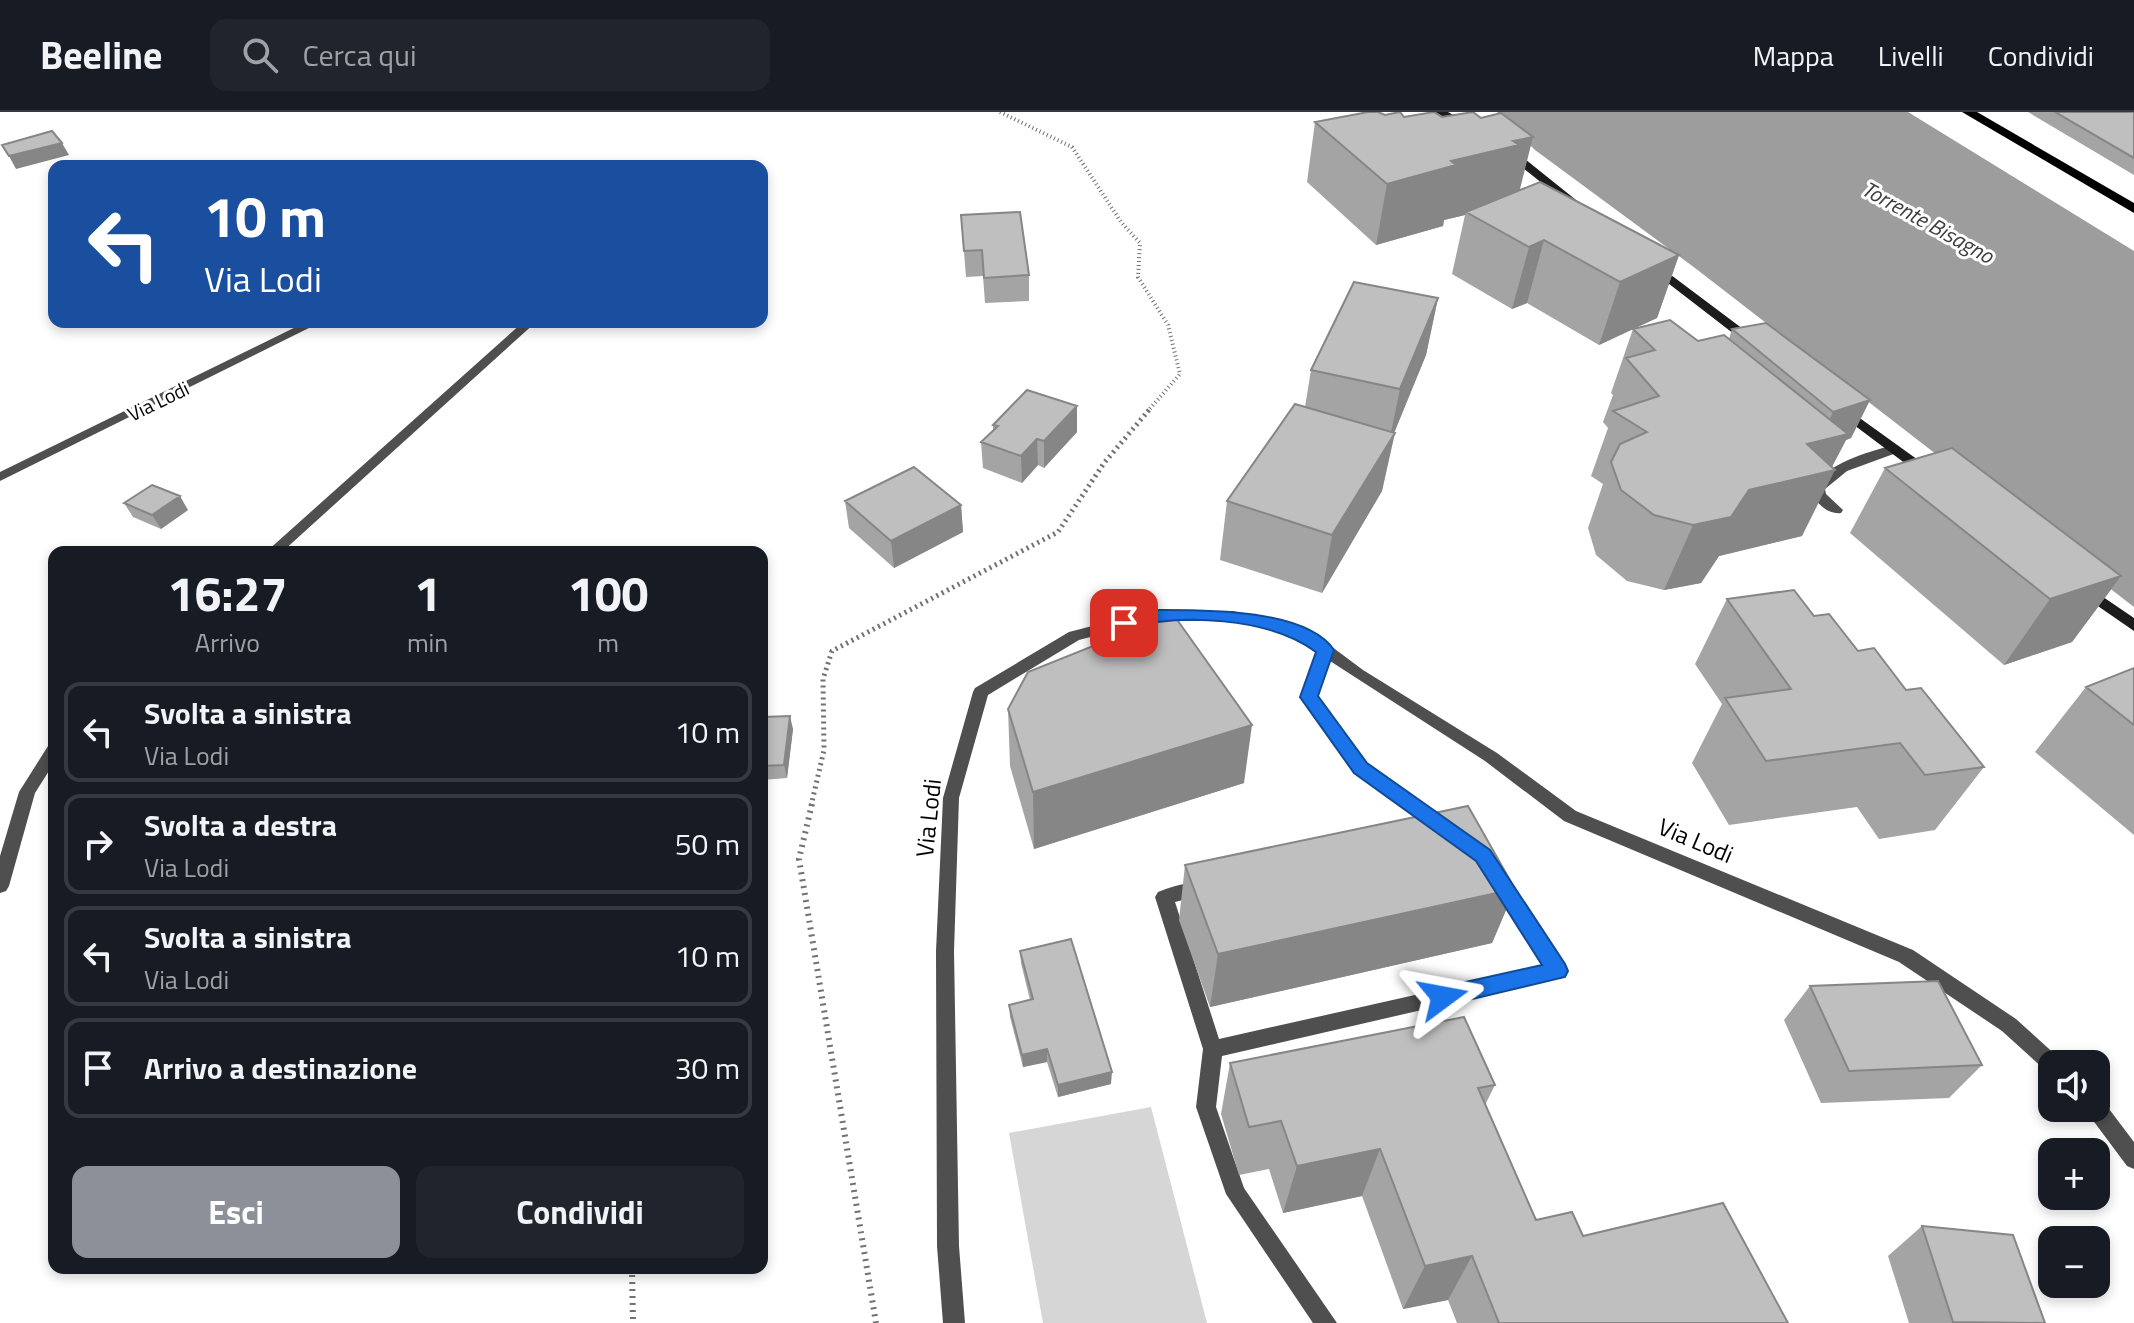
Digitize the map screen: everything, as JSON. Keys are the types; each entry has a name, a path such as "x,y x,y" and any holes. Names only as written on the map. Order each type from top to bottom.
{"main road":[{"path":"1440,112 1483,132 1464,112"},
{"path":"1968,112 2134,209"},
{"path":"1495,140 1587,214"},
{"path":"1646,261 1758,346"},
{"path":"1832,402 1945,486"},
{"path":"2071,580 2134,626"}],"street":[{"name":"Via Lodi","path":"0,477 303,328"},
{"path":"280,546 523,328"},
{"path":"1836,510 1819,496 1818,488 1823,480 1849,466 1894,449"},
{"name":"Via Lodi","path":"954,1323 948,1246 945,951 951,798 981,692 1074,636 1150,616 1233,616 1303,633 1358,674 1491,757 1570,816 1906,956 2009,1025 2038,1051"},
{"path":"1326,650 1309,697 1361,768 1453,835 1417,837"},
{"path":"0,886 27,792 48,759"},
{"path":"1213,1049 1558,971 1492,869"},
{"path":"1224,883 1164,897 1213,1049 1206,1107 1236,1194 1326,1323"},
{"path":"2106,1122 2134,1159"}],"path":[{"path":"632,1274 633,1323"}],"shaded area":[{"path":"1151,1107 1207,1323 1043,1323 1009,1133"}],"water":[{"name":"Torrente Bisagno","path":"1497,112 1908,112 2134,251 2134,607 1695,268 1535,150"}],"building":[{"path":"1368,112 1385,115 1400,112 1404,117 1434,112 1442,117 1473,112 1481,118 1501,113 1533,137 1513,141 1519,145 1451,161 1456,165 1387,184 1315,122"},
{"path":"2055,112 2134,112 2134,158"},
{"path":"52,131 62,143 9,156 2,145"},
{"path":"1540,182 1679,255 1620,282 1544,240 1529,247 1466,212"},
{"path":"1020,212 1029,275 984,278 982,250 964,251 961,215"},
{"path":"1354,282 1438,298 1400,389 1311,370"},
{"path":"1670,320 1698,341 1724,335 1848,434 1807,444 1835,470 1749,490 1731,517 1693,525 1654,515 1621,490 1611,462 1620,444 1647,432 1613,411 1659,396 1626,358 1655,350 1633,329"},
{"path":"1766,323 1870,400 1833,412 1732,329"},
{"path":"1027,390 1077,406 1044,441 1037,439 1021,456 981,442 998,426 993,425"},
{"path":"1295,404 1395,433 1332,535 1227,501"},
{"path":"1952,448 2121,576 2050,599 1885,468"},
{"path":"914,467 961,505 891,541 845,501"},
{"path":"152,485 180,496 152,515 124,503"},
{"path":"1794,590 1814,616 1829,614 1858,651 1874,648 1906,690 1921,688 1984,767 1925,775 1900,743 1766,761 1725,698 1791,689 1727,599"},
{"path":"1173,614 1252,725 1033,792 1008,709 1028,672"},
{"path":"2134,668 2134,725 2086,687"},
{"path":"790,716 784,765 768,766 768,717"},
{"path":"1468,806 1515,889 1218,954 1185,865"},
{"path":"1071,939 1112,1072 1058,1085 1047,1049 1022,1055 1009,1005 1033,999 1020,951"},
{"path":"1938,981 1982,1065 1849,1071 1810,986"},
{"path":"1464,1017 1495,1085 1478,1088 1536,1220 1572,1212 1583,1236 1723,1203 1788,1323 1499,1323 1472,1256 1425,1266 1380,1149 1297,1166 1281,1121 1249,1127 1230,1063"},
{"path":"1922,1226 2013,1235 2045,1323 1953,1322"}],"route":[{"path":"1124,623 1150,616 1233,616 1303,633 1326,650 1309,697 1361,768 1483,856 1558,971 1443,997"}]}
